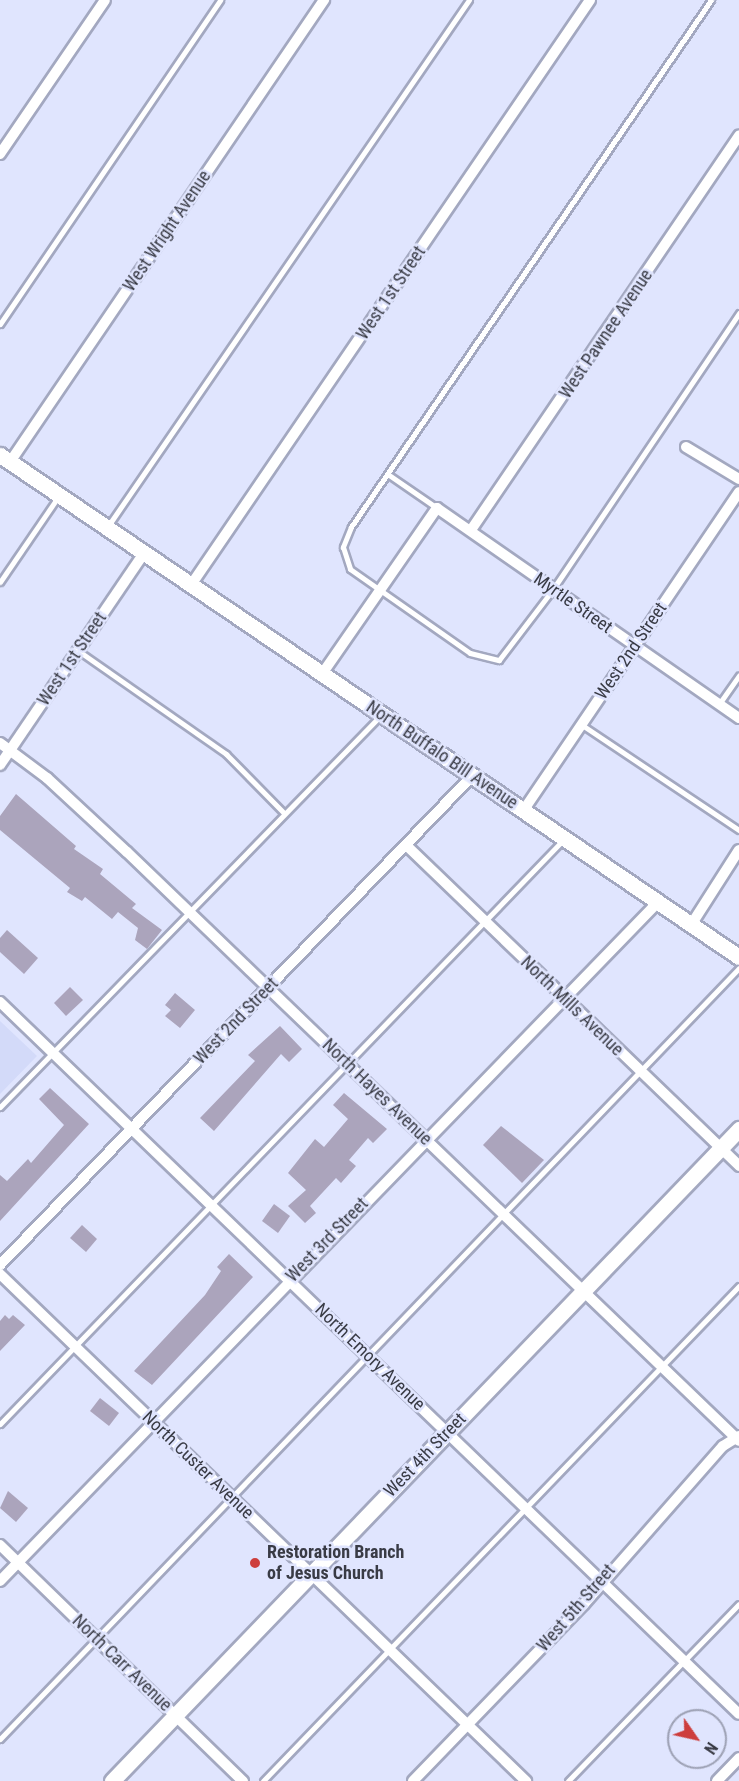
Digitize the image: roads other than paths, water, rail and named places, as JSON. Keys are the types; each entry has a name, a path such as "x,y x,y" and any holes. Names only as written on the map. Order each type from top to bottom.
{"main road":[{"name":"North Buffalo Bill Avenue","path":"5,459 739,957"},
{"name":"West 4th Street","path":"112,1781 739,1129"}],"street":[{"path":"0,154 105,0"},
{"name":"West Wright Avenue","path":"5,459 324,0"},
{"name":"West 1st Street","path":"191,585 590,0"},
{"name":"West Pawnee Avenue","path":"471,530 739,136"},
{"path":"687,447 739,479"},
{"name":"West 2nd Street","path":"523,811 739,492"},
{"path":"322,674 436,508"},
{"name":"Myrtle Street","path":"436,508 471,530 739,718"},
{"name":"West 1st Street","path":"0,765 144,553"},
{"name":"North Hayes Avenue","path":"0,743 48,778 738,1438"},
{"name":"West 2nd Street","path":"0,1265 472,776"},
{"name":"North Mills Avenue","path":"406,845 739,1166"},
{"path":"691,925 739,850"},
{"name":"West 3rd Street","path":"0,1581 562,996 658,902"},
{"name":"North Emory Avenue","path":"0,1002 448,1431 739,1714"},
{"name":"North Custer Avenue","path":"0,1274 526,1781"},
{"name":"West 5th Street","path":"413,1781 602,1580 723,1446 738,1438"},
{"name":"North Carr Avenue","path":"0,1545 243,1781"},
{"path":"717,1781 739,1758"}],"lane":[{"path":"0,324 220,0"},
{"path":"107,528 469,0"},
{"path":"711,0 389,475 343,547 350,569 470,653 499,660 553,589 739,313"},
{"path":"389,475 436,508"},
{"path":"0,582 59,495"},
{"path":"76,650 226,754 284,813"},
{"path":"719,704 739,675"},
{"path":"0,1107 381,714"},
{"path":"581,724 739,830"},
{"path":"0,1424 564,839"},
{"path":"0,1739 642,1074 739,968"},
{"path":"263,1781 739,1286"},
{"path":"568,1781 739,1604"}],"place":[{"name":"Restoration Branch of Jesus Church","path":"255,1563"}]}
